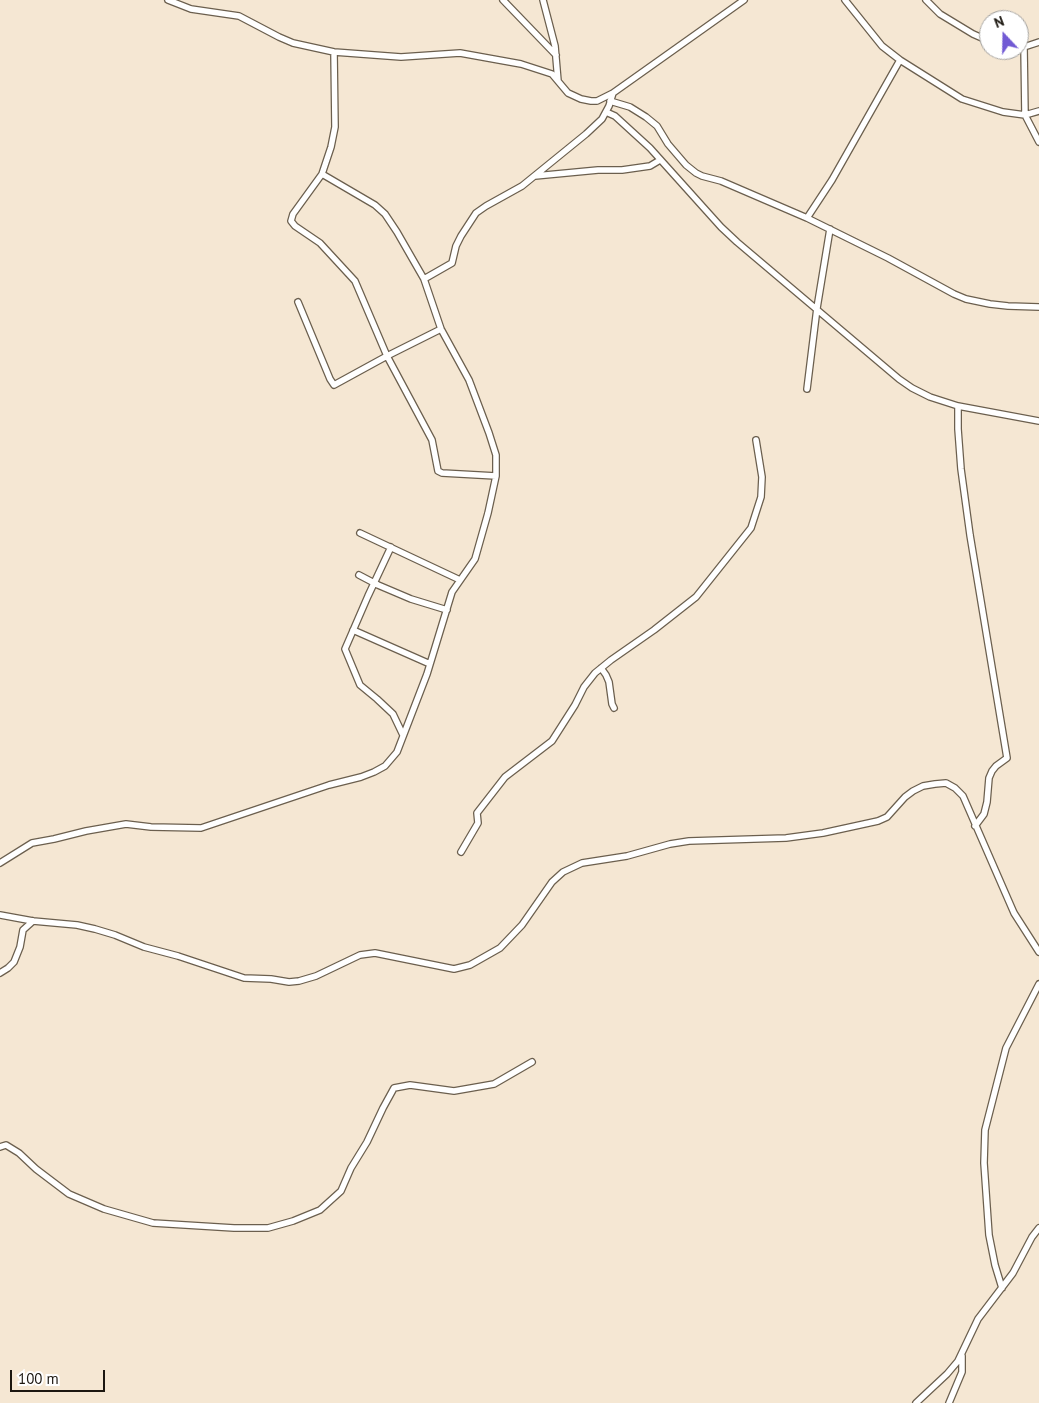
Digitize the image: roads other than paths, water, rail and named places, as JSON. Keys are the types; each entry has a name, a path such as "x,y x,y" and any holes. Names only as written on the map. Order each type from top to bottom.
{"street":[{"path":"168,0 191,9 238,16 270,34 334,52 401,57 452,53 474,54 520,64 552,74 572,96 591,101 597,101 613,92 744,0"},
{"path":"503,0 556,55"},
{"path":"543,0 555,46 558,82"},
{"path":"845,0 882,46 900,60 962,99 1003,112 1025,114 1039,110"},
{"path":"926,0 940,14 979,37"},
{"path":"334,52 335,127 331,147 322,174 293,214 291,221 295,226 320,243 355,281 387,356 432,440 438,471 442,473 496,476"},
{"path":"807,218 832,180 900,60"},
{"path":"1022,60 1025,114 1039,142"},
{"path":"424,279 452,263 456,246 476,213 522,186 602,119 613,92"},
{"path":"610,101 630,107 657,126 668,144 683,162 702,176 722,181 807,218 966,299 1008,306 1039,307"},
{"path":"606,112 626,124 737,242 899,379 930,397 958,406 1039,421"},
{"path":"534,176 598,170 622,170 650,166 660,160"},
{"path":"0,863 32,843 126,824 151,827 201,828 374,772 386,766 396,752 404,735 430,664 452,592 476,558 496,476 496,455 469,380 441,329 424,279 397,232 375,205 322,174"},
{"path":"807,389 817,308 830,229"},
{"path":"298,302 334,385 441,329"},
{"path":"958,406 961,469 1007,758 992,771 989,778 984,814 975,826"},
{"path":"461,852 478,823 478,813 492,793 506,777 552,741 584,687 595,673 696,597 751,528 761,497 762,476 756,440"},
{"path":"360,533 460,580"},
{"path":"391,547 345,649 360,685 393,714 404,735"},
{"path":"359,575 411,598 447,610"},
{"path":"353,630 430,664"},
{"path":"601,668 609,682 614,708"},
{"path":"0,915 95,929 144,947 244,978 289,982 300,981 316,976 360,955 375,953 454,969 470,966 500,948 522,925 552,882 564,872 582,863 627,856 670,844 689,841 786,838 823,833 864,824 887,817 905,797 923,786 946,783 963,796 1014,913 1039,952"},
{"path":"0,973 14,962 20,947 23,930 33,921"},
{"path":"1002,1288 989,1235 984,1163 985,1130 1006,1048 1039,984"},
{"path":"0,1147 6,1145 19,1153 36,1169 69,1194 104,1209 153,1223 268,1228 293,1221 320,1210 341,1191 351,1168 367,1142 394,1088 410,1084 454,1091 494,1084 532,1062"},
{"path":"916,1403 958,1361 978,1319 1013,1273 1032,1237 1039,1228"},
{"path":"950,1403 962,1372 962,1354"}]}
